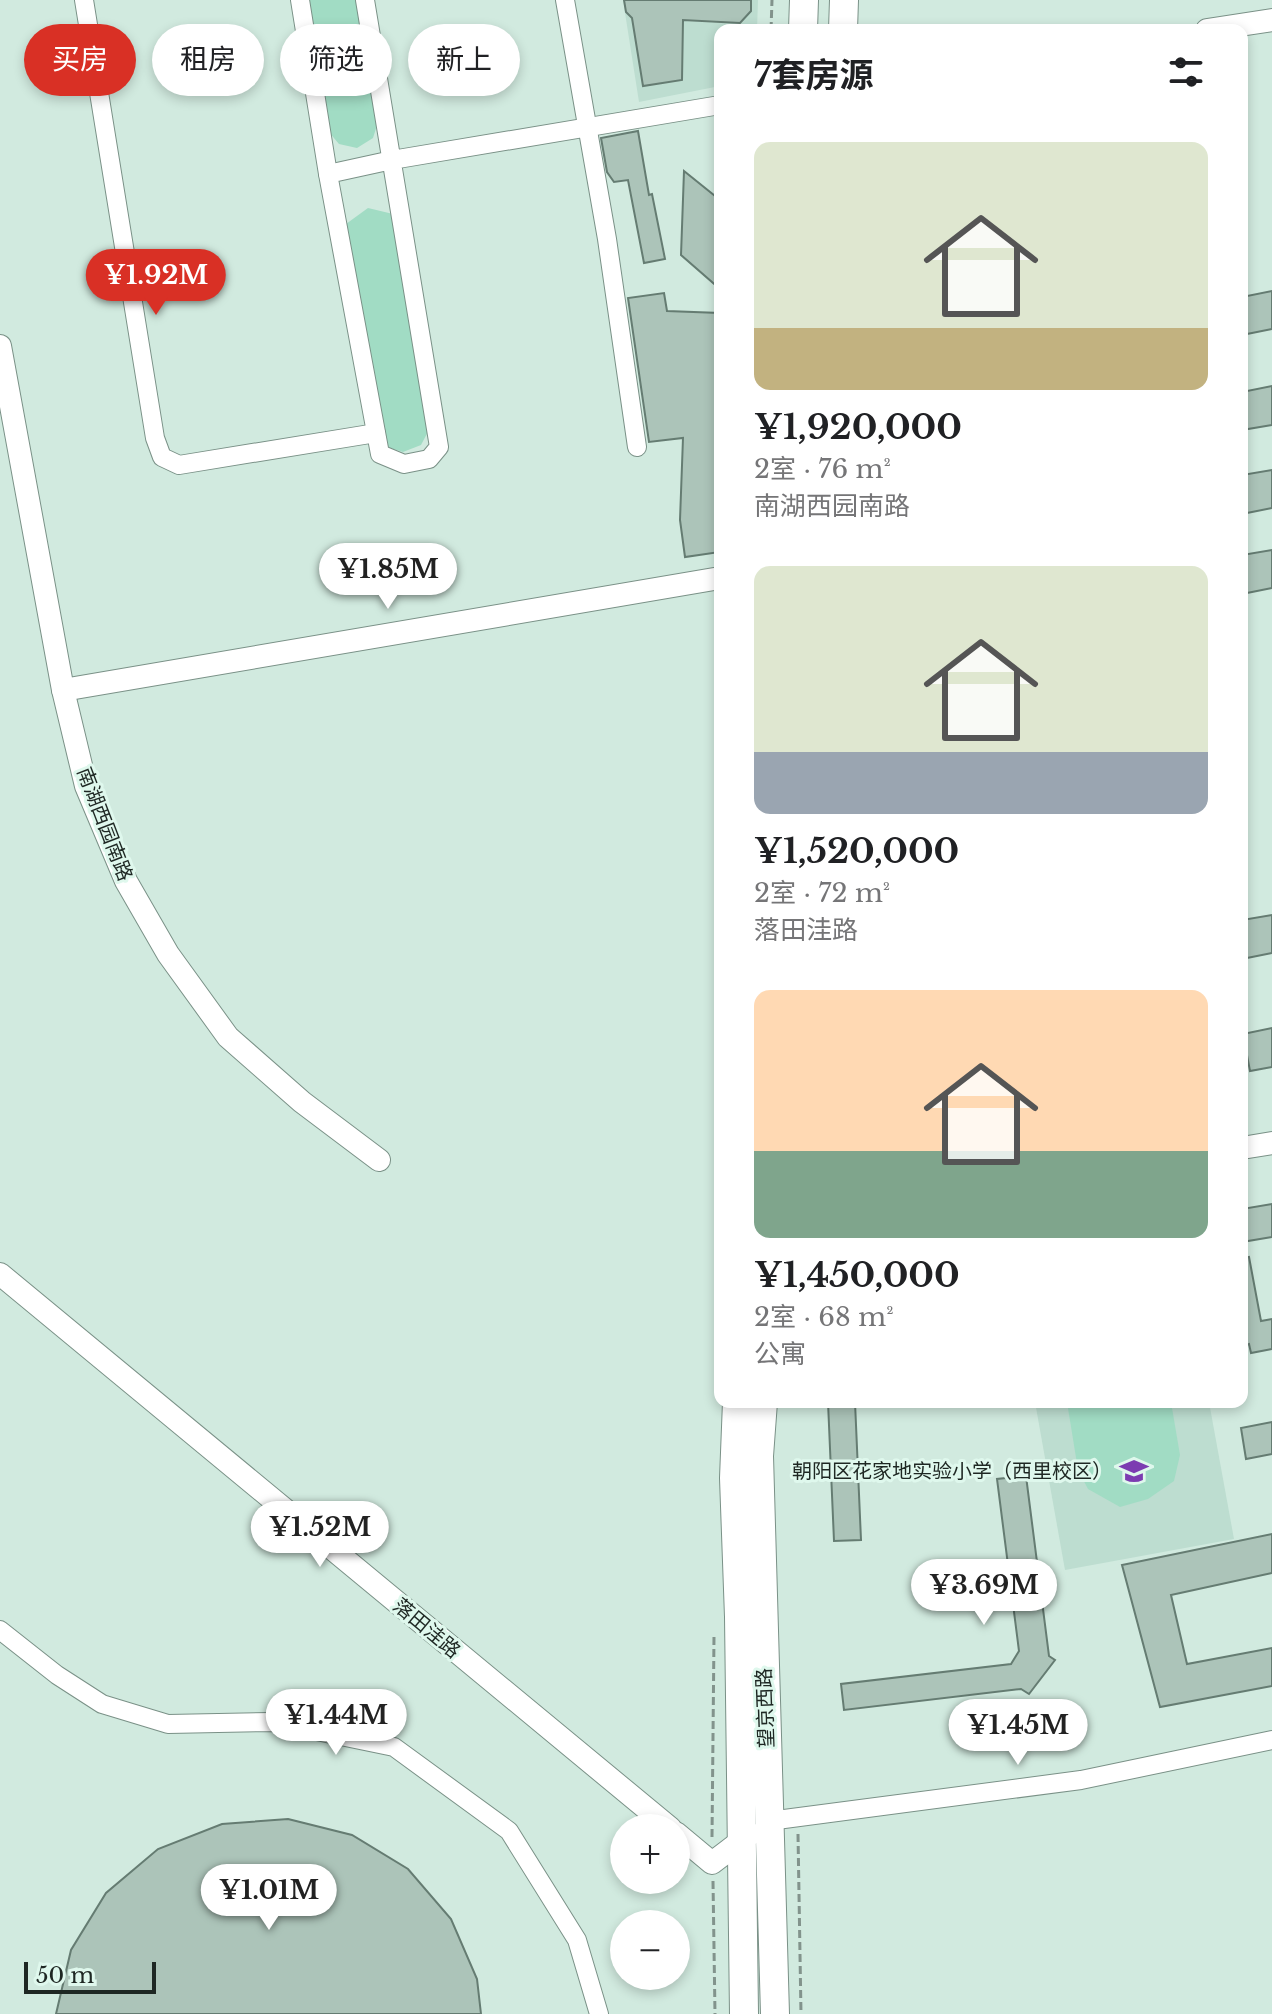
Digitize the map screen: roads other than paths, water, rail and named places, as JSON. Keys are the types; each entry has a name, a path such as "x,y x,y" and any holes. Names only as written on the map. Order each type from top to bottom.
{"main road":[{"path":"803,24 804,0"},
{"path":"843,24 844,0"},
{"name":"望京西路","path":"737,1408 734,1478 739,1617 744,2014"},
{"name":"望京西路","path":"763,1408 759,1456 775,2014"}],"street":[{"path":"84,0 155,438 162,457 179,465 376,433"},
{"path":"300,0 328,174 380,454 404,464 429,459 439,447 365,0"},
{"path":"565,0 637,447"},
{"path":"1246,24 1272,20"},
{"path":"328,174 392,160 714,106"},
{"name":"南湖西园南路","path":"0,346 63,690 86,786 126,881 168,954 228,1037 302,1102 379,1160"},
{"path":"63,690 714,579"},
{"path":"1248,1147 1272,1143"},
{"name":"落田洼路","path":"0,1274 653,1814"},
{"path":"0,1630 57,1675 102,1704 168,1724 273,1722 394,1747 509,1831 577,1940 599,2014"},
{"path":"690,1845 712,1863 769,1821 1081,1780 1272,1740"}],"place":[{"name":"朝阳区花家地实验小学（西里校区）","path":"1134,1471"}]}
